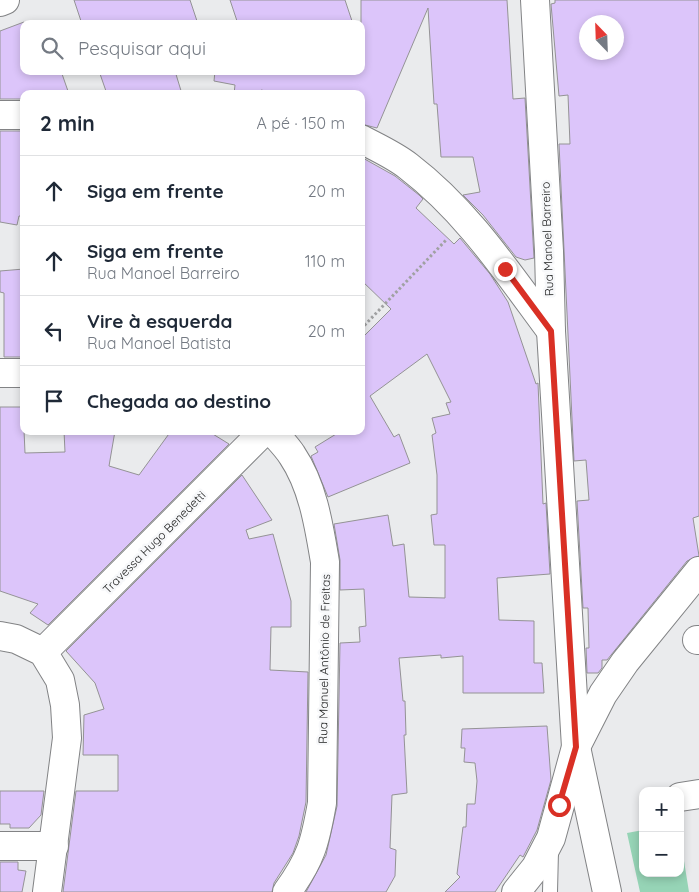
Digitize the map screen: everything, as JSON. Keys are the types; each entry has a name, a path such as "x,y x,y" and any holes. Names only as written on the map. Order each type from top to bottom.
{"street":[{"path":"0,2 5,0"},
{"name":"Rua Manoel Barreiro","path":"535,0 549,250 551,331 576,747"},
{"path":"0,115 20,115"},
{"path":"365,141 406,165 466,218 551,331"},
{"path":"0,373 20,373"},
{"name":"Travessa Hugo Benedetti","path":"43,652 260,435"},
{"name":"Rua Manuel Antônio de Freitas","path":"275,435 293,456 311,496 319,524 325,562 322,803 315,842 301,873 287,892"},
{"path":"516,892 536,867 551,838 576,747 603,694 625,662 699,571"},
{"path":"0,636 16,639 43,652 60,680 67,738 47,892"},
{"path":"576,747 607,892"},
{"path":"684,797 699,794"},
{"path":"0,846 54,846"}],"lane":[{"path":"550,892 551,838"}],"path":[{"path":"365,325 466,218"}],"green space":[{"path":"639,831 639,877 684,877 684,861 689,892 640,892 627,833"}],"building":[{"path":"74,0 190,0 197,20 81,20"},
{"path":"230,0 345,0 352,20 237,20"},
{"path":"361,0 507,0 513,99 525,98 534,258 525,260 516,257 483,215 463,195 480,192 473,157 441,157 437,104 434,104 428,8 377,128 365,125 365,90 234,90 235,85 214,81 215,75 365,75 365,20 361,20"},
{"path":"555,0 699,0 699,516 693,518 699,556 687,561 607,660 602,660 602,668 598,673 587,673 586,648 589,648 588,608 583,608 577,501 589,500 586,460 574,461 559,144 570,144 568,95 559,96 551,4 555,3"},
{"path":"20,24 20,75 62,75 68,90 20,90 20,99 0,99 0,31"},
{"path":"100,75 176,75 181,90 106,90"},
{"path":"0,131 20,131 20,216 17,225 0,222"},
{"path":"365,159 395,176 419,195 423,199 416,208 454,244 460,238 490,274 508,302 536,384 538,383 543,504 546,503 550,574 497,578 499,620 534,621 534,663 542,663 544,693 463,693 463,656 441,658 441,655 399,658 403,701 405,701 406,735 404,735 407,793 392,795 390,848 396,850 395,876 386,892 306,892 326,855 337,806 340,643 360,642 359,627 366,626 364,589 340,590 340,560 334,524 388,515 393,546 404,544 409,597 445,598 445,545 434,545 431,515 437,514 437,475 432,435 436,433 432,418 450,414 446,403 451,402 427,354 370,396 394,437 399,434 410,463 328,497 311,456 318,452 315,447 334,435 365,435 365,335 391,309 365,284"},
{"path":"20,269 20,357 4,357 4,293 0,292 0,271"},
{"path":"0,407 20,407 20,435 24,435 25,453 65,452 64,435 114,435 109,466 139,475 168,435 214,435 229,444 48,625 30,613 38,604 0,591"},
{"path":"242,475 272,520 246,530 249,539 273,534 291,601 291,627 271,627 270,670 308,672 306,802 299,836 293,853 274,883 272,892 63,892 76,791 118,791 118,755 83,755 84,715 104,709 95,683 66,651"},
{"path":"547,726 551,780 537,830 523,857 520,855 495,892 445,892 460,877 457,874 463,827 466,827 467,804 475,804 477,781 475,763 464,762 465,748 461,748 462,729"},
{"path":"0,791 44,791 41,815 29,828 10,828 10,824 0,824"},
{"path":"0,862 18,862 18,870 26,871 22,892 0,892"}],"route":[{"path":"505,269 551,331 576,747 559,805"}]}
